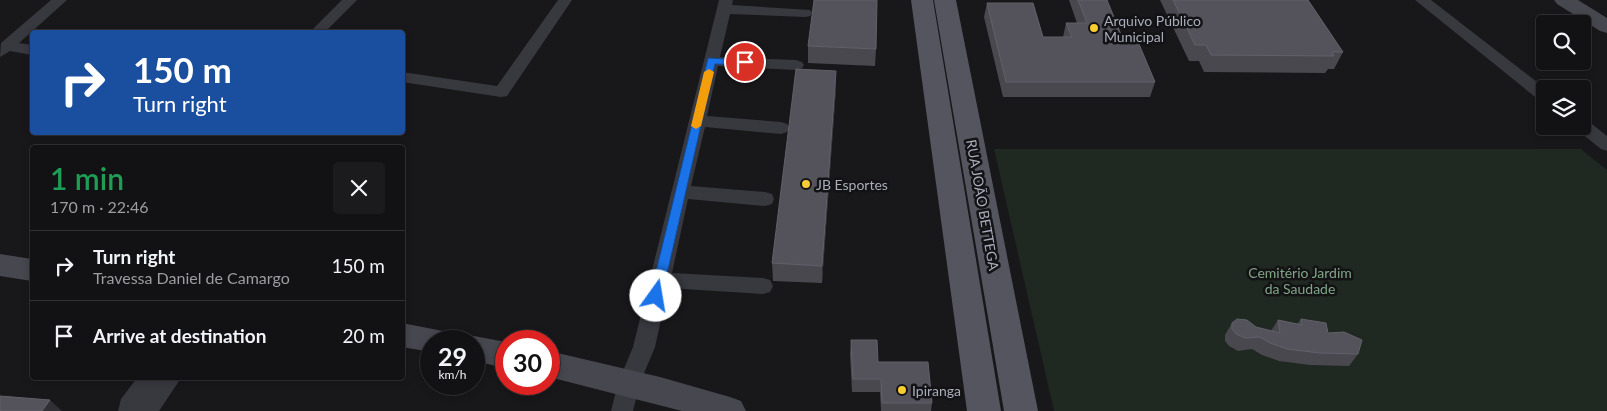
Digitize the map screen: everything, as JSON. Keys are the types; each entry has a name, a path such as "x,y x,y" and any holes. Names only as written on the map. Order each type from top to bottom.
{"main road":[{"name":"RUA JOÃO BETTEGA","path":"945,0 936,26 984,411"},
{"path":"1564,0 1607,27"},
{"name":"RUA JOÃO BETTEGA","path":"936,26 1021,411"},
{"path":"0,264 30,270"},
{"path":"405,336 420,338"},
{"path":"560,369 626,397 730,411"}],"street":[{"path":"3,49 60,0"},
{"path":"319,30 350,0"},
{"path":"405,77 501,92 565,0"},
{"path":"1422,0 1536,89"},
{"path":"626,397 644,347 724,4 805,13"},
{"path":"3,49 30,50"},
{"path":"711,60 796,65"},
{"path":"697,121 781,128"},
{"path":"1591,132 1607,144"},
{"path":"680,192 765,199"},
{"path":"660,280 763,286"},
{"path":"129,411 130,406 148,380"},
{"path":"144,411 150,407 169,380"}],"green space":[{"name":"Cemitério Jardim da Saudade","path":"994,149 1581,149 1607,170 1607,411 1054,411"}],"building":[{"path":"814,0 877,0 876,49 808,46"},
{"path":"1078,0 1107,0 1122,37 1136,37 1155,82 1006,82 987,3 1033,3 1043,37 1072,37 1066,23 1087,23"},
{"path":"1173,0 1308,0 1343,52 1332,52 1334,56 1211,55 1206,45 1195,45"},
{"name":"JB Esportes","path":"796,69 836,71 822,266 772,263"},
{"path":"1237,319 1247,320 1256,327 1280,333 1278,320 1302,325 1301,319 1326,323 1328,333 1344,332 1362,340 1358,354 1319,353 1287,349 1260,337 1245,338 1236,334 1232,329 1232,323"},
{"path":"851,340 877,340 878,362 928,362 932,403 882,403 881,379 853,379"},
{"path":"0,396 50,400 42,411 0,411"}],"slow traffic":[{"path":"696,126 709,72"}],"place":[{"name":"Arquivo Público Municipal","path":"1094,28"},
{"name":"JB Esportes","path":"806,184"},
{"name":"Ipiranga","path":"902,390"}],"route":[{"path":"656,296 711,60 745,62"}]}
